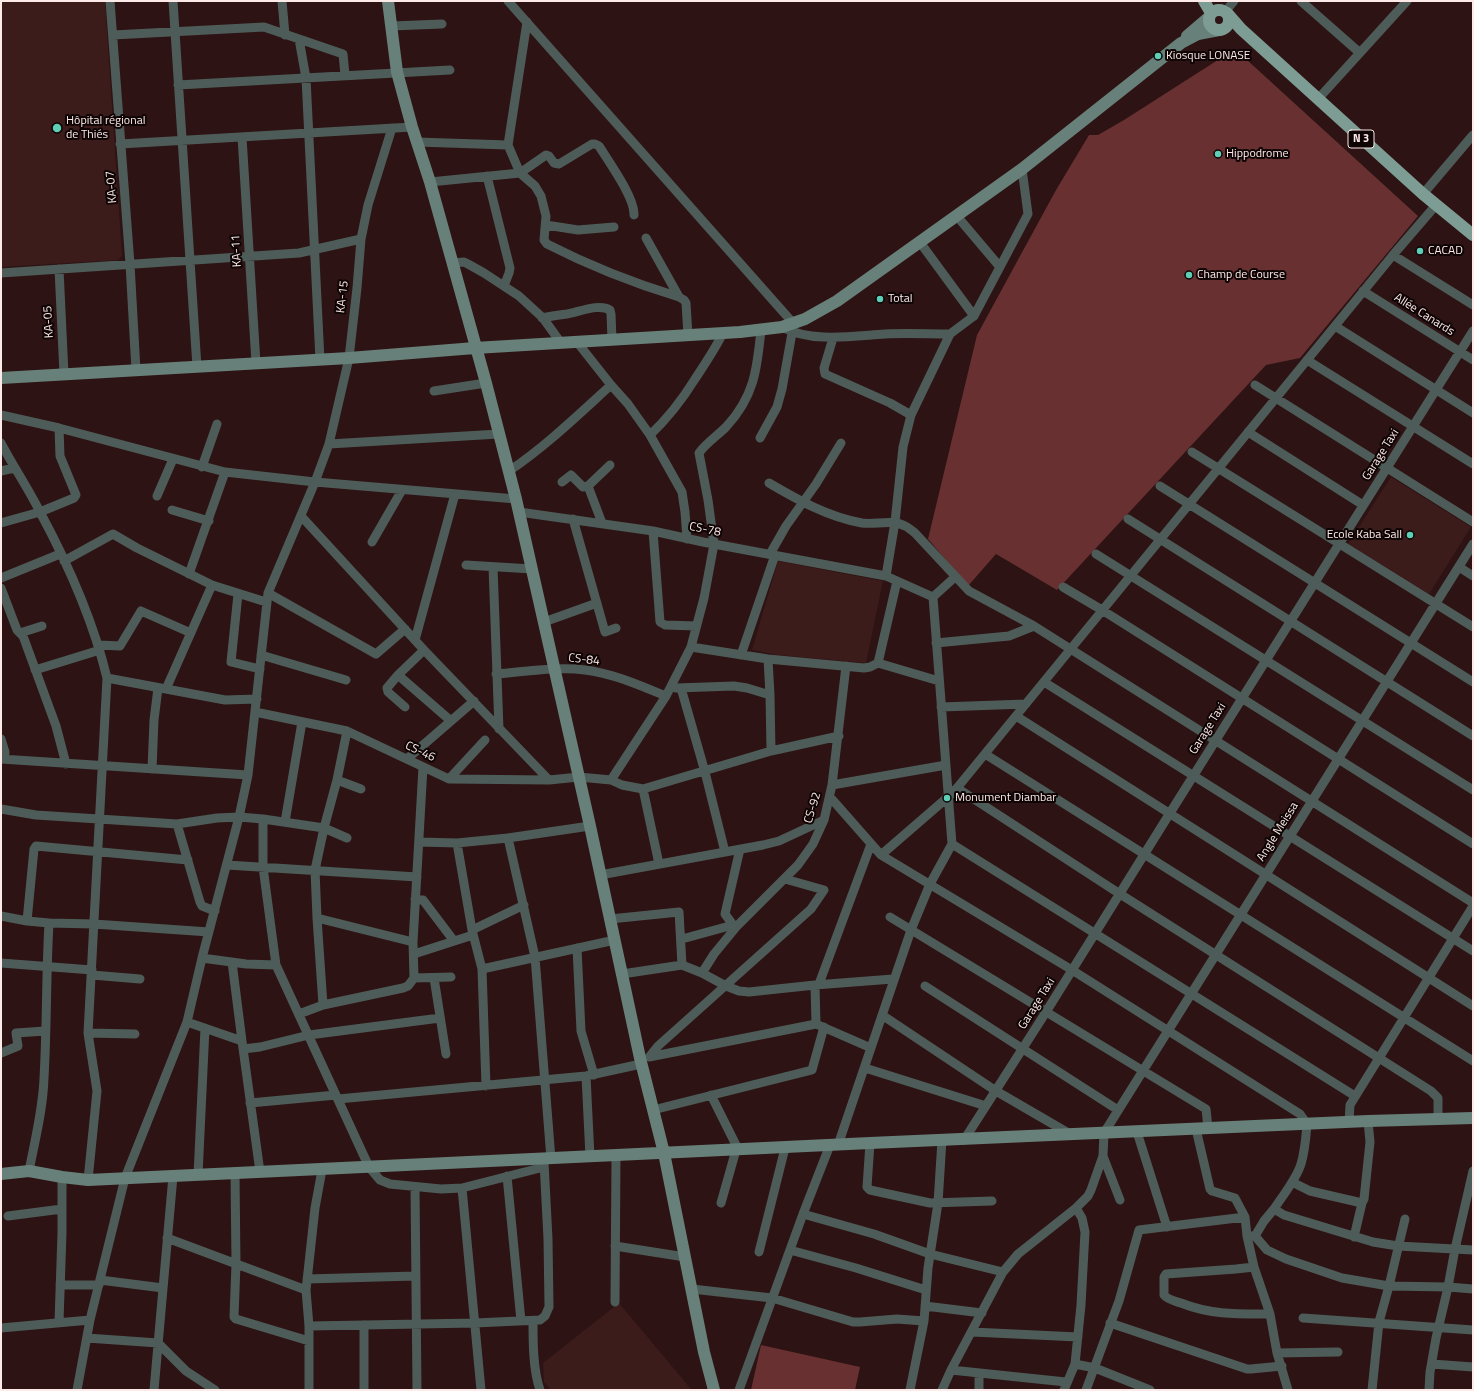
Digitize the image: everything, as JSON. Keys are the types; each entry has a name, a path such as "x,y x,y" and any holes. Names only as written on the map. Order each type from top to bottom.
{"main road":[{"path":"388,1 397,72 412,127 430,182 500,434 516,499 622,974 644,1060 653,1110 664,1153 704,1352 714,1390"},
{"name":"N 3","path":"1204,1 1211,10 1225,12 1241,29 1318,100 1423,194 1473,235"},
{"path":"1211,10 1208,21 1212,28 1221,30"},
{"path":"1,378 320,360 475,348 723,334 789,328 837,301 919,241 1022,169 1181,43 1211,10"},
{"path":"1181,43 1198,34 1221,30 1226,27 1229,20 1225,12"},
{"name":"N 3","path":"1221,30 1236,33 1252,39"},
{"path":"1,1174 30,1171 88,1180 369,1167 546,1162 590,1157 870,1143 1368,1121 1473,1118"}],"street":[{"name":"KA-07","path":"110,1 130,264 136,370"},
{"path":"173,1 197,367"},
{"path":"282,1 286,34"},
{"path":"508,1 789,328 833,338 886,334 950,334"},
{"path":"1225,12 1234,1"},
{"path":"1301,1 1360,53"},
{"path":"1318,100 1406,1"},
{"path":"527,22 508,146 520,173 535,186 541,196 544,206 546,225 544,240 547,244 577,259 684,300 686,303 688,336"},
{"path":"392,26 442,24"},
{"path":"113,35 264,27 343,54 344,75"},
{"path":"300,39 306,78 320,360"},
{"path":"178,85 450,70"},
{"path":"120,144 412,127"},
{"name":"KA-15","path":"77,1390 90,1320 125,1178 187,1022 239,817 248,776 268,592 301,516 329,444 348,358 357,288 361,239 368,205 392,128"},
{"path":"1423,194 1473,135"},
{"name":"KA-11","path":"242,137 256,363"},
{"path":"417,142 508,146"},
{"path":"430,182 520,173 546,155 549,156 554,163 558,164 592,144 595,144 599,146 628,193 634,210 634,215"},
{"path":"886,576 902,453 911,415 950,334 974,316 1028,214 1022,169"},
{"path":"487,176 510,268 504,286"},
{"path":"881,855 957,788 1363,291 1436,205"},
{"path":"956,215 1000,267"},
{"path":"546,225 578,230 614,227"},
{"path":"646,238 679,297"},
{"path":"1,273 299,252 361,239"},
{"path":"919,241 974,316"},
{"path":"1393,255 1473,305"},
{"path":"452,263 464,262 519,296 542,318 561,343"},
{"name":"KA-05","path":"59,269 64,374"},
{"name":"Allée Canards","path":"1363,291 1473,360"},
{"path":"542,318 569,314 592,308 607,308 610,310 611,314 612,340"},
{"path":"1335,326 1473,413"},
{"path":"760,438 777,407 787,368 789,328"},
{"path":"611,780 671,688 691,648 704,598 714,544 708,500 699,453 726,427 738,413 746,400 758,365 761,330"},
{"name":"Garage Taxi","path":"964,1140 1023,1049 1215,740 1473,331"},
{"path":"650,435 667,420 676,408 715,350 723,334"},
{"path":"833,338 824,368 825,374 890,403 911,415"},
{"path":"577,342 628,404 650,435 682,492 687,539"},
{"path":"1307,360 1473,464"},
{"path":"434,391 486,383"},
{"path":"509,470 530,457 552,439 611,385"},
{"path":"1255,385 1473,522"},
{"path":"1,416 59,428 225,472 315,482 516,499"},
{"path":"202,466 217,424"},
{"path":"1,523 40,512 74,498 76,495 60,456 59,428"},
{"path":"1248,432 1363,505"},
{"path":"329,444 500,434"},
{"path":"1,443 40,512 85,607 100,647 107,678 88,1033 97,1091 88,1180"},
{"path":"741,655 780,534 816,484 841,443"},
{"path":"1192,452 1473,627"},
{"path":"157,496 173,459"},
{"path":"562,482 570,475 583,487 588,486 610,465"},
{"path":"1,471 14,468"},
{"path":"189,574 209,521 225,472"},
{"path":"769,483 802,502 830,514 863,523 878,524 894,522 905,526 915,533 956,578 970,591 1034,626 1473,903"},
{"path":"588,486 602,523"},
{"path":"1160,486 1473,682"},
{"path":"372,542 402,490"},
{"path":"415,640 455,494"},
{"path":"172,510 209,521"},
{"name":"CS-78","path":"519,512 653,531 687,539 886,576 933,597"},
{"path":"301,516 424,650 549,780"},
{"path":"573,519 605,632 616,628"},
{"path":"1128,519 1473,736"},
{"path":"653,531 660,622 665,625 696,626"},
{"path":"1,578 62,557 113,534 212,585 266,602"},
{"name":"Angle Meissa","path":"1104,1133 1473,544"},
{"path":"1096,554 1473,790"},
{"path":"466,565 532,569"},
{"path":"493,567 499,729"},
{"path":"1459,567 1473,576"},
{"path":"739,1390 802,1214 834,1145 865,1068 893,979 911,930 930,884 952,844 933,597 956,578"},
{"path":"874,665 897,581"},
{"path":"152,769 154,720 162,688 191,633 212,585"},
{"path":"1062,587 1102,610 1473,844"},
{"path":"1,588 17,630 22,636 56,726 66,764"},
{"path":"268,592 376,654 404,628"},
{"path":"238,594 231,662 260,669"},
{"path":"544,622 597,604"},
{"path":"35,670 100,647 120,646 141,611 191,633"},
{"path":"20,633 42,626"},
{"path":"936,643 1009,636 1034,626"},
{"path":"691,648 768,660 864,668 874,665 939,681"},
{"path":"405,707 387,690 388,686 424,650"},
{"path":"261,655 346,680"},
{"path":"768,660 771,751"},
{"name":"CS-92","path":"702,973 735,925 785,879 808,853 824,820 830,797 839,736 846,666"},
{"name":"CS-84","path":"496,674 554,669 584,670 623,678 666,696"},
{"path":"398,675 451,721"},
{"path":"107,678 225,700 257,699"},
{"path":"1044,682 1473,951"},
{"path":"671,688 734,686 747,688 770,695"},
{"path":"681,688 705,772 725,852"},
{"path":"407,759 474,701"},
{"path":"941,707 1026,704"},
{"name":"CS-46","path":"255,712 347,731 449,779 549,780 579,777 611,780 622,785 644,789"},
{"path":"1016,716 1473,1006"},
{"path":"285,822 302,722"},
{"path":"322,1005 315,870 324,828 337,780 347,731"},
{"path":"659,864 644,789 771,751 839,736"},
{"path":"1,738 5,752 2,759 248,776"},
{"path":"449,779 485,740"},
{"path":"985,754 1473,1061"},
{"path":"832,785 946,765"},
{"path":"299,1014 322,1005 403,988 408,986 414,978 413,942 423,767"},
{"path":"337,780 361,789"},
{"path":"957,788 1120,894 1431,1091 1438,1098 1438,1119"},
{"path":"830,797 881,855 1072,970 1300,1114 1307,1124 1302,1159 1292,1182 1274,1209 1251,1236"},
{"path":"1,809 36,815 177,824 203,819 239,817 263,819 324,828 347,838"},
{"path":"263,819 263,867 276,964 369,1167 380,1180 390,1184 441,1189 462,1188 507,1176 546,1162"},
{"path":"600,875 779,841 824,820"},
{"path":"177,824 200,902 202,906 215,911"},
{"path":"419,842 457,843 508,838 590,826"},
{"path":"309,1326 533,1321 540,1320 545,1316 549,1307 545,1080 535,957 508,838"},
{"path":"457,843 472,932 482,969 486,1086"},
{"path":"653,1110 812,1070 820,1026 817,984 870,844"},
{"path":"952,844 1355,1096"},
{"path":"28,921 34,849 36,846 188,860"},
{"path":"682,939 735,925 725,914 740,849"},
{"path":"227,865 417,878"},
{"path":"644,1060 812,909 824,890 785,879"},
{"path":"415,899 423,900 454,941"},
{"path":"414,954 454,941 524,905"},
{"path":"1349,1122 1350,1105 1355,1096 1473,906"},
{"path":"610,919 679,912 682,939 682,965"},
{"path":"1,916 49,923 94,924 209,932"},
{"path":"890,917 1206,1109 1202,1129 1210,1189 1212,1191 1236,1198 1245,1217 1251,1236 1254,1267 1270,1314 1277,1353 1288,1390"},
{"path":"317,918 413,942"},
{"path":"30,1171 40,1117 43,1089 46,968 49,923"},
{"path":"482,969 615,940"},
{"path":"577,948 581,1031 590,1076 590,1157"},
{"path":"202,958 246,964 276,964"},
{"path":"232,962 260,1172"},
{"path":"1,963 140,979"},
{"path":"622,974 682,965 702,973 726,986 739,991 749,992 817,984 893,979"},
{"path":"414,978 451,978"},
{"path":"434,978 446,1054"},
{"path":"925,986 1118,1110"},
{"path":"882,1015 996,1090 1071,1135"},
{"path":"187,1022 205,1028 242,1045 264,1046 309,1034 440,1018"},
{"path":"250,1103 486,1086 590,1076 644,1060 820,1026 871,1048"},
{"path":"198,1175 205,1028"},
{"path":"1,1053 18,1046 16,1033 45,1031"},
{"path":"88,1033 134,1034"},
{"path":"865,1068 986,1106"},
{"path":"711,1095 736,1145 736,1150 721,1203"},
{"path":"1354,1237 1364,1199 1370,1142 1368,1121"},
{"path":"1137,1132 1167,1227"},
{"path":"1104,1133 1104,1156 1120,1200"},
{"path":"910,1390 924,1321 930,1254 938,1203 942,1140"},
{"path":"870,1143 867,1187 870,1190 922,1202 938,1203 992,1201"},
{"path":"759,1252 785,1148"},
{"path":"615,1302 616,1156"},
{"path":"942,1390 1003,1272 1018,1254 1076,1208 1091,1190 1104,1156"},
{"path":"308,1390 309,1326 306,1290 315,1208 322,1170"},
{"path":"1429,1390 1430,1372 1438,1327 1473,1171"},
{"path":"235,1173 236,1264 234,1314 236,1319 309,1341"},
{"path":"154,1390 173,1176"},
{"path":"507,1176 521,1321"},
{"path":"59,1322 62,1177"},
{"path":"1292,1182 1310,1191 1362,1203"},
{"path":"415,1187 417,1390"},
{"path":"462,1188 481,1390"},
{"path":"951,1370 1065,1386 1075,1364 1085,1232 1082,1218 1076,1208"},
{"path":"8,1216 62,1209"},
{"path":"1274,1209 1284,1215 1354,1237 1398,1246 1473,1250"},
{"path":"1463,1213 1473,1213"},
{"path":"802,1214 881,1237 930,1254 1003,1272"},
{"path":"1086,1390 1121,1294 1139,1230 1245,1217"},
{"path":"1372,1390 1380,1322 1390,1286 1405,1219"},
{"path":"1251,1236 1267,1250 1304,1266 1342,1278 1390,1286 1473,1289"},
{"path":"167,1238 306,1290"},
{"path":"615,1246 685,1257"},
{"path":"790,1250 926,1290"},
{"path":"1254,1267 1166,1274 1164,1277 1164,1295 1168,1299 1215,1313 1270,1314"},
{"path":"308,1279 415,1276"},
{"path":"60,1285 100,1283 163,1288"},
{"path":"692,1289 772,1298 853,1322 897,1319 924,1321"},
{"path":"925,1306 982,1313"},
{"path":"1304,1318 1380,1322 1473,1330"},
{"path":"1,1328 90,1320"},
{"path":"533,1321 533,1345 540,1390"},
{"path":"1110,1323 1247,1369 1282,1366"},
{"path":"364,1325 364,1390"},
{"path":"972,1332 1078,1337"},
{"path":"87,1338 158,1344 186,1371 215,1390"},
{"path":"1277,1353 1338,1352"},
{"path":"1075,1364 1095,1368 1150,1390"},
{"path":"1432,1364 1473,1367"},
{"path":"978,1390 979,1373"}],"shaded area":[{"name":"Hôpital régional de Thiés","path":"1,1 105,1 122,256 118,260 1,267"},
{"name":"Champ de Course","path":"1235,49 1418,216 1300,358 1266,365 1057,590 996,554 968,586 928,539 977,335 1056,190 1089,135 1098,135 1124,120"},
{"name":"Ecole Kaba Sall","path":"1391,477 1471,527 1429,594 1348,544"},
{"path":"778,561 883,581 866,663 778,655 752,650"},
{"path":"619,1303 691,1390 551,1390 544,1382 543,1363"},
{"path":"761,1345 860,1367 855,1390 751,1390"}],"place":[{"name":"Kiosque LONASE","path":"1158,56"},
{"name":"Hôpital régional de Thiés","path":"57,128"},
{"name":"Hippodrome","path":"1218,154"},
{"name":"CACAD","path":"1420,251"},
{"name":"Champ de Course","path":"1189,275"},
{"name":"Total","path":"880,299"},
{"name":"Ecole Kaba Sall","path":"1410,535"},
{"name":"Monument Diambar","path":"947,798"}]}
